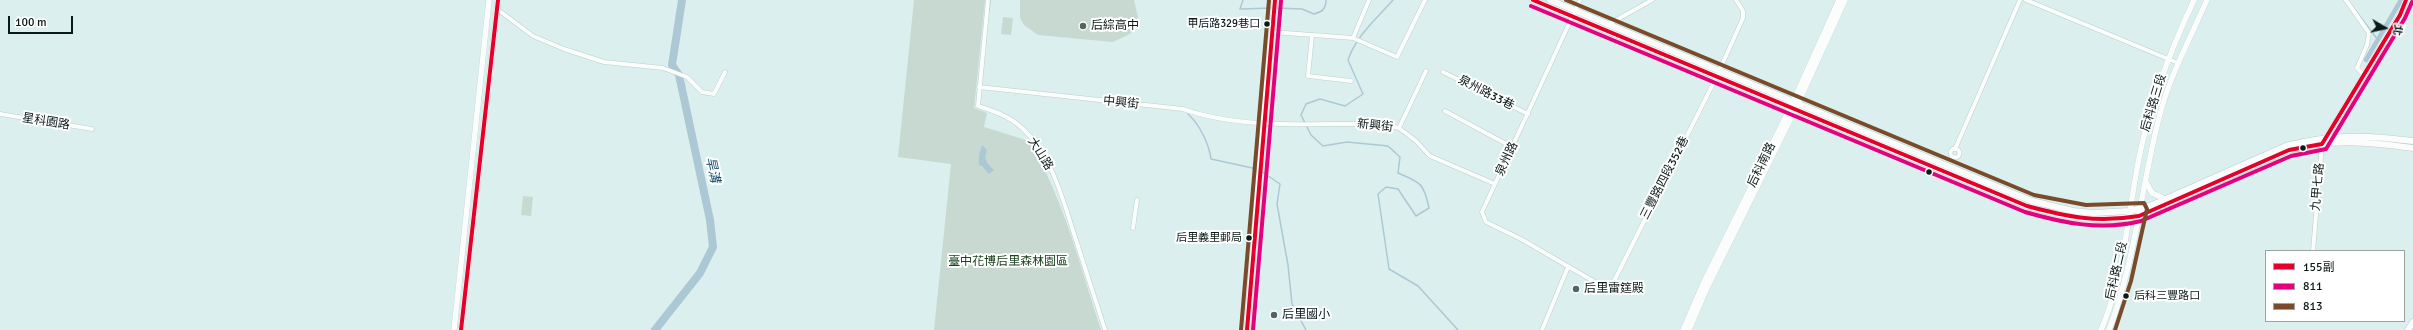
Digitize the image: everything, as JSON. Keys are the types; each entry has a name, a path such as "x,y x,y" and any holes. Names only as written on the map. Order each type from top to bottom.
{"main road":[{"path":"1533,0 1575,14 1718,75 1792,109 2027,206 2071,218 2094,220 2139,216 2289,150 2351,141 2413,148"},
{"path":"1550,0 1575,14"},
{"path":"1718,75 1795,103 2032,201 2093,212 2130,211 2140,208 2165,199 2286,146 2327,136 2351,135 2413,142"},
{"path":"2408,330 2413,322"}],"street":[{"path":"454,330 489,0"},
{"path":"461,330 498,0"},
{"name":"大山路","path":"988,0 978,106 1009,118 1022,128 1036,144 1050,167 1063,200 1106,330"},
{"path":"1247,330 1263,122 1275,0"},
{"path":"1353,38 1369,0"},
{"path":"1272,32 1353,38 1396,58 1425,0"},
{"name":"泉州路","path":"1580,0 1575,14 1482,212 1483,219 1595,282 1612,285"},
{"path":"1608,28 1652,0"},
{"name":"三豐路四段352巷","path":"1612,285 1718,75 1743,18 1743,11 1736,0"},
{"name":"后科南路","path":"1683,330 1795,103 1843,0"},
{"path":"1946,173 1954,157 1951,152 1955,149 2020,0"},
{"path":"2026,0 2178,63"},
{"name":"后科路三段","path":"2130,211 2148,115 2168,59 2194,0"},
{"name":"后科路三段","path":"2140,208 2159,118 2178,63 2207,0"},
{"path":"2346,0 2369,34 2364,52 2357,68 2364,75"},
{"name":"九甲七路","path":"2313,250 2322,144 2400,15 2406,0"},
{"path":"497,9 533,36 564,49 604,62 663,68 687,77 706,94 714,94 725,72"},
{"name":"九甲七路","path":"2382,44 2401,31 2404,25 2400,15"},
{"path":"1312,36 1308,76 1351,81"},
{"path":"1399,128 1426,71"},
{"name":"泉州路33巷","path":"1443,72 1528,114"},
{"name":"中興街","path":"979,87 1183,108 1209,117 1263,122"},
{"path":"1445,111 1512,147"},
{"name":"星科園路","path":"0,114 92,129"},
{"name":"新興街","path":"1263,122 1380,124 1399,128 1416,141 1430,156 1495,184"},
{"path":"2146,182 2152,193 2165,199"},
{"path":"1133,228 1137,200"},
{"name":"后科路二段","path":"2108,330 2125,280 2140,208"},
{"name":"后科路二段","path":"2101,330 2110,304 2130,211"},
{"path":"1542,330 1568,266"},
{"name":"后科南路","path":"1689,330 1704,287"}],"green space":[{"name":"臺中花博后里森林園區","path":"914,0 985,0 974,108 987,113 984,127 1029,141 1062,209 1101,330 934,330 951,164 898,157"},
{"name":"后綜高中","path":"1020,0 1134,0 1138,17 1136,27 1130,34 1113,42 1038,35 1024,25 1020,18"},
{"path":"1003,17 1013,18 1011,35 1001,34"},
{"path":"523,196 533,197 531,216 521,215"}],"water":[{"path":"982,145 987,150 985,156 986,161 994,170 989,174 982,166 979,165 979,155"}],"waterway":[{"name":"旱溝","path":"655,330 700,273 713,247 710,220 679,75 672,65 682,0"},
{"path":"989,11 990,0"},
{"path":"1243,0 1240,9 1273,8"},
{"path":"1277,8 1302,9 1314,14 1323,10 1326,0"},
{"path":"1393,0 1362,35 1356,43 1348,60 1363,94 1345,106 1320,99 1306,104 1301,115 1311,135 1323,146 1347,142 1388,146 1400,157 1398,173 1416,181 1423,188 1429,208 1416,216 1398,189 1386,187 1378,194 1389,269 1418,286 1458,330"},
{"path":"2366,60 2401,0"},
{"path":"2349,2 2378,40"},
{"path":"1188,114 1203,135 1211,159 1257,169"},
{"path":"1261,171 1280,184 1277,204 1288,265 1292,304 1306,330"}],"transit line":[{"name":"155副","path":"461,330 498,0"},
{"name":"813","path":"1241,330 1269,0"},
{"name":"155副","path":"1247,330 1275,0"},
{"name":"155副","path":"1533,0 2027,206 2069,216 2095,219 2139,216 2289,150 2322,144 2400,15 2406,0"},
{"name":"813","path":"1566,0 2034,195 2086,205 2144,203 2147,209 2131,281 2115,330"},
{"name":"811","path":"1253,330 1281,1"},
{"name":"811","path":"1531,6 2025,212 2068,222 2111,225 2141,221 2291,156 2326,149 2405,18 2412,2"}],"place":[{"name":"甲后路329巷口","path":"1267,24"},
{"name":"后綜高中","path":"1083,26"},
{"name":"后里義里郵局","path":"1249,238"},
{"name":"后里雷筳殿","path":"1576,289"},
{"name":"后科三豐路口","path":"2126,296"},
{"name":"后里國小","path":"1274,315"}]}
